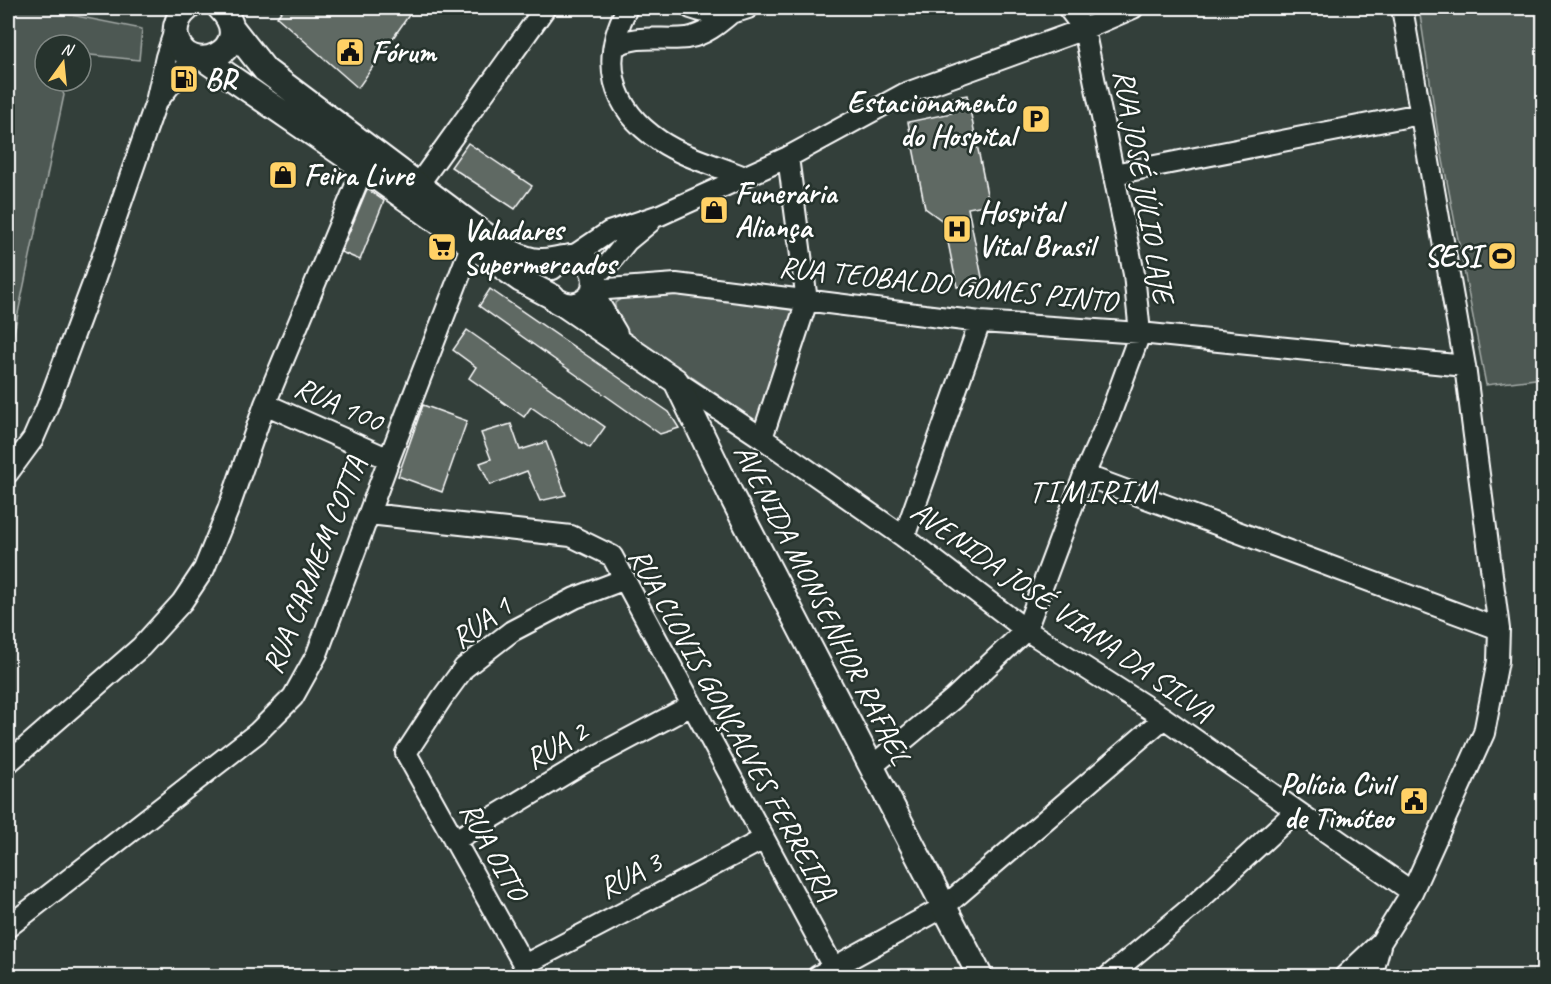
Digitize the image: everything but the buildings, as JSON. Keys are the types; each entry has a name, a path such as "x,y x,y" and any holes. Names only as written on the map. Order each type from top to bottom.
{"main road":[{"path":"182,14 179,45 185,52 199,58 213,57 222,53 228,46 232,37 226,18"},
{"path":"226,18 265,70 508,251 539,261 568,257 587,262 608,324 621,343"},
{"name":"AVENIDA MONSENHOR RAFAEL","path":"199,58 363,168 521,280 558,300 676,381 742,516 980,976"},
{"path":"568,257 557,262 548,274 549,290 558,300 579,305 594,287"}],"street":[{"path":"418,185 545,8"},
{"path":"627,8 619,23 611,67 614,85 622,100 640,124 660,141 742,176"},
{"path":"691,8 711,13 765,8"},
{"path":"1068,8 1084,29"},
{"path":"568,257 609,232 660,215 788,156 904,94 1084,29 1133,8"},
{"path":"1345,976 1381,942 1412,892 1484,733 1498,661 1499,629 1465,366 1402,8"},
{"path":"614,47 624,41 641,37 689,38 710,30 739,11"},
{"path":"8,473 33,439 47,407 94,281 156,102 166,57 182,14"},
{"name":"RUA JOSÉ JÚLIO LAJE","path":"871,767 953,699 1026,630 1140,333 1134,274 1084,29"},
{"path":"156,102 199,58"},
{"path":"1114,174 1420,114"},
{"path":"762,438 807,301 788,156"},
{"path":"8,763 141,647 182,602 204,569 228,510 265,404 363,168"},
{"path":"594,287 627,240 660,215"},
{"name":"RUA CARMEM COTTA","path":"8,927 257,733 293,697 317,654 471,246"},
{"name":"RUA TEOBALDO GOMES PINTO","path":"594,287 676,284 980,322 1140,333 1465,366"},
{"path":"904,537 980,322"},
{"name":"AVENIDA JOSÉ VIANA DA SILVA","path":"676,381 904,537 1026,630 1164,718 1412,892"},
{"name":"RUA 100","path":"265,404 389,459"},
{"path":"1084,475 1499,629"},
{"name":"RUA CLOVIS GONÇALVES FERREIRA","path":"369,514 572,536 612,556 764,839 830,974"},
{"name":"RUA 1","path":"406,753 464,668 512,631 575,598 625,579"},
{"name":"RUA 2","path":"453,842 583,763 692,705"},
{"path":"830,974 944,907 1164,718"},
{"name":"RUA OITO","path":"406,753 453,842 527,971"},
{"path":"1108,976 1194,905 1295,812"},
{"name":"RUA 3","path":"527,971 764,839"},
{"path":"1372,976 1381,942"}],"shaded area":[{"path":"8,8 36,8 142,29 139,60 93,55 93,33 33,33 33,93 63,93 64,95 8,361"},
{"name":"SESI","path":"1419,8 1543,8 1543,378 1486,385 1438,134"},
{"path":"655,291 797,311 757,422 624,330 615,317 615,303 628,294"}],"place":[{"name":"Fórum","path":"350,52"},
{"name":"BR","path":"184,79"},
{"name":"Estacionamento do Hospital","path":"1036,119"},
{"name":"Feira Livre","path":"283,175"},
{"name":"Funerária Aliança","path":"714,210"},
{"name":"Hospital Vital Brasil","path":"957,229"},
{"name":"Valadares Supermercados","path":"442,247"},
{"name":"SESI","path":"1502,256"},
{"name":"Polícia Civil de Timóteo","path":"1414,801"}],"district":[{"name":"TIMIRIM","path":"1093,491"}]}
